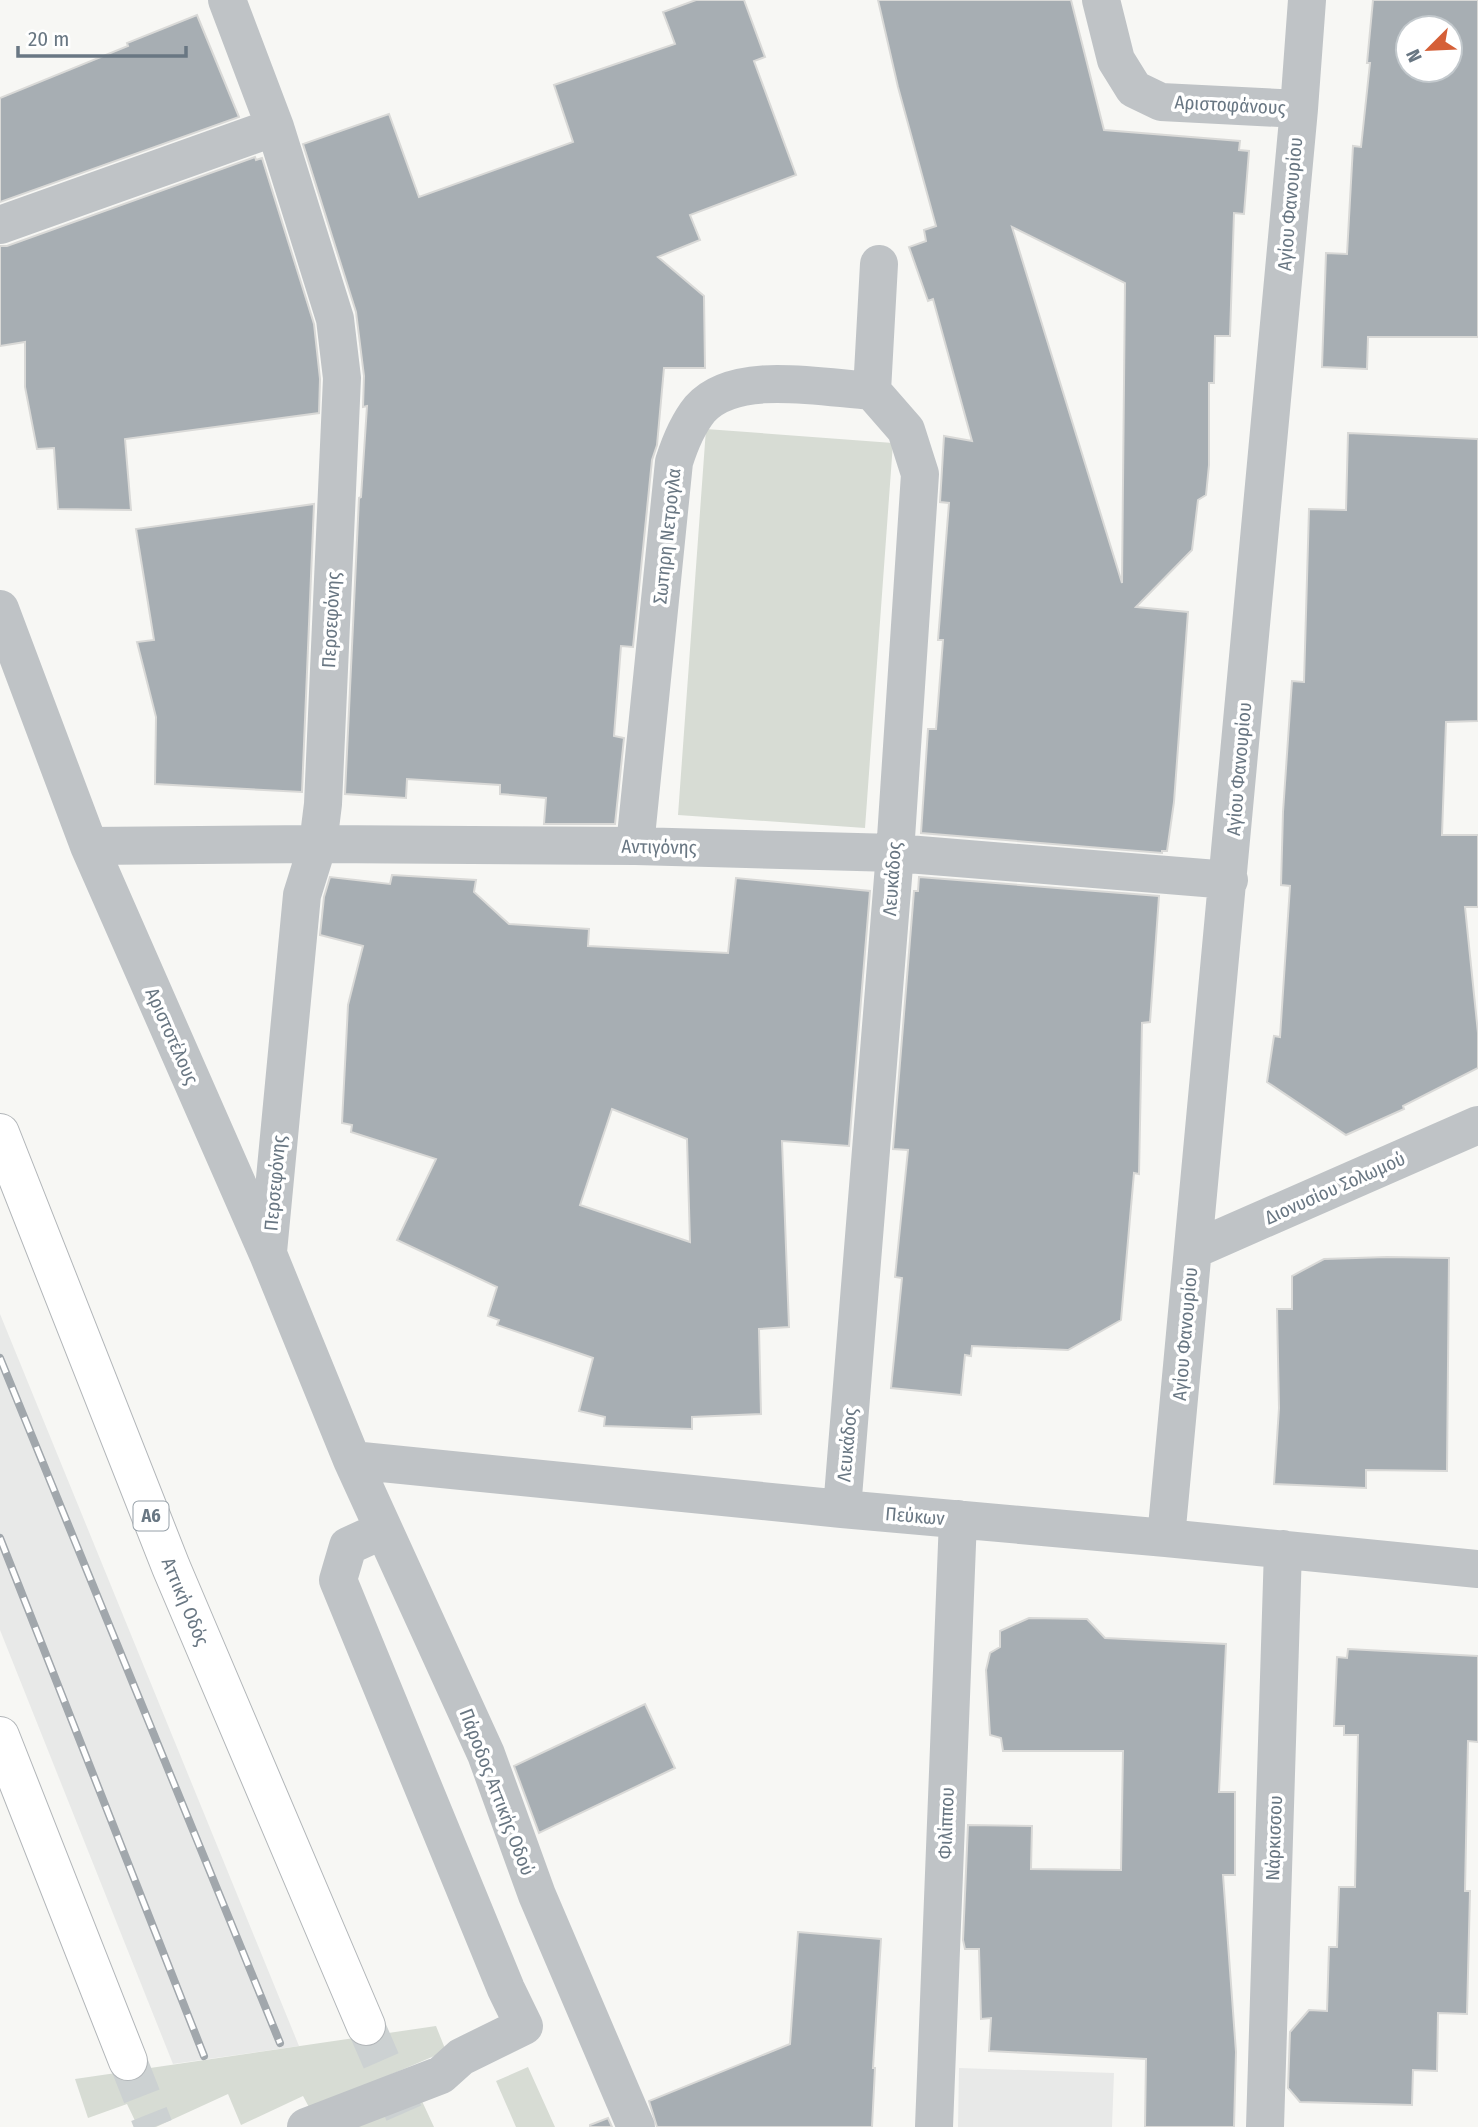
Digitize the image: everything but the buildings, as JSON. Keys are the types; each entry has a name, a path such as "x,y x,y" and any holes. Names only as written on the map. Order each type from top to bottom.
{"highway":[{"name":"Αττική Οδός","path":"0,1133 171,1567 366,2026"},
{"path":"0,1736 128,2062"}],"street":[{"name":"Περσεφόνης","path":"227,0 275,127 335,319 342,378 323,804 318,844 302,895 268,1254"},
{"name":"Αριστοφάνους","path":"1101,0 1116,60 1135,89 1161,102 1299,109"},
{"name":"Αγίου Φανουρίου","path":"1166,1538 1229,880 1307,0"},
{"path":"0,225 275,127"},
{"path":"872,391 880,264"},
{"name":"Σωτηρη Νετρογλα","path":"635,846 674,462 682,436 701,408 723,392 759,383 872,391"},
{"name":"Λευκάδος","path":"842,1509 895,852 920,474 906,430 872,391"},
{"name":"Αριστοτέλους","path":"0,609 89,846 268,1254 352,1460"},
{"name":"Αντιγόνης","path":"89,846 635,846 895,852 1229,880"},
{"name":"Διονυσίου Σολωμού","path":"1193,1250 1478,1125"},
{"name":"Πεύκων","path":"352,1460 1478,1569"},
{"name":"Πάροδος Αττικής Οδού","path":"352,1460 486,1754 537,1895 636,2127"},
{"name":"Φιλίππου","path":"934,2127 958,1519"},
{"path":"306,2127 441,2075 461,2057 524,2026 338,1580 348,1546 383,1530"},
{"name":"Νάρκισσου","path":"1265,2127 1283,1549"}],"shaded area":[{"path":"706,429 893,443 865,828 678,815"},
{"path":"0,1314 299,2046 173,2064 0,1630"},
{"path":"436,2026 446,2051 310,2109 303,2096 241,2125 228,2094 156,2127 138,2127 127,2104 88,2118 75,2079"},
{"path":"528,2067 555,2127 516,2127 496,2081"},
{"path":"959,2068 1114,2073 1112,2127 958,2127"},
{"path":"421,2099 434,2127 357,2127"}],"tunnel":[{"path":"366,2026 410,2127"},
{"path":"128,2061 154,2127"}],"railway":[{"path":"0,1358 280,2043"},
{"path":"0,1538 204,2056"}]}
